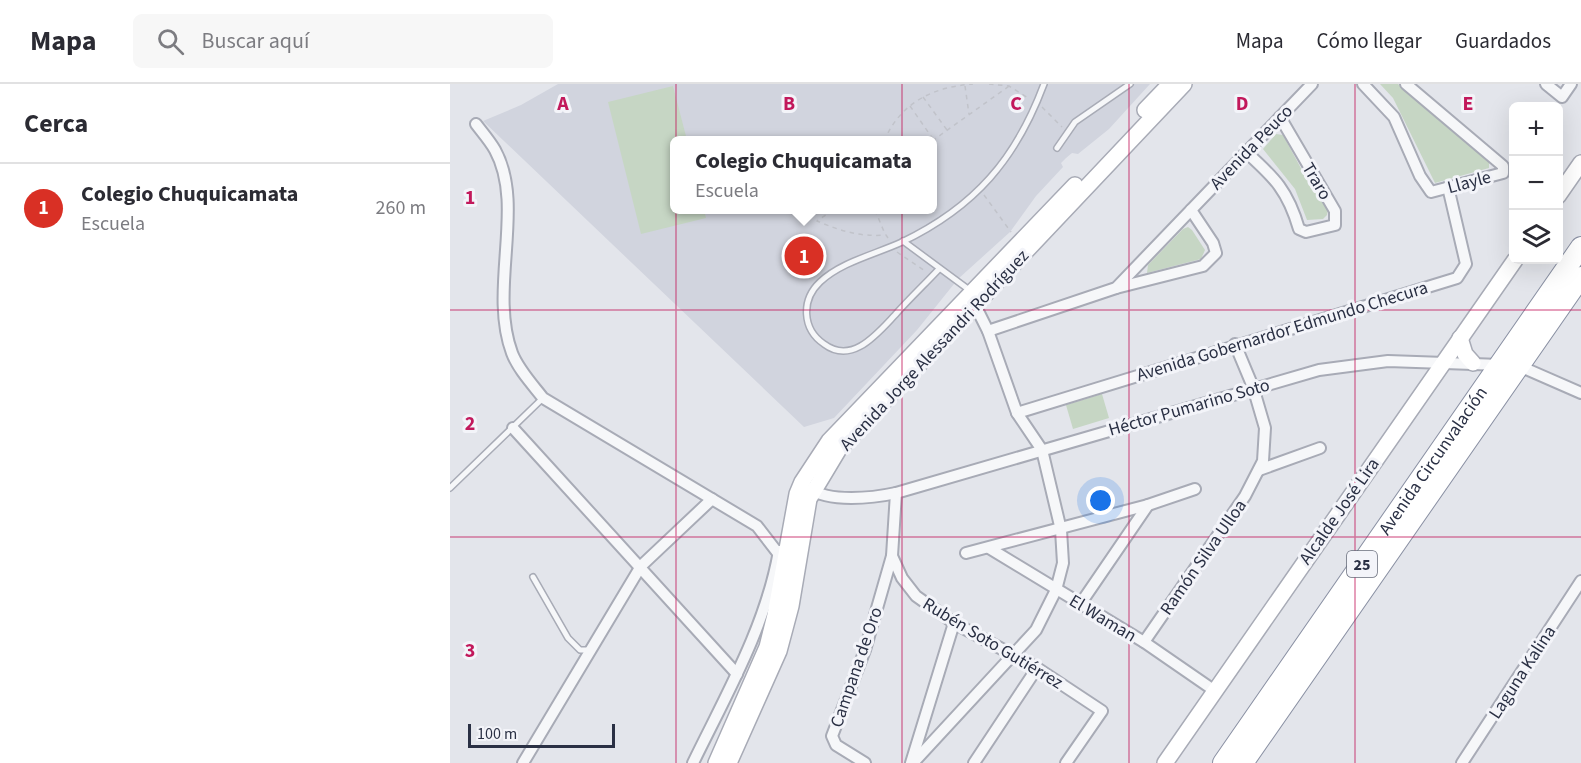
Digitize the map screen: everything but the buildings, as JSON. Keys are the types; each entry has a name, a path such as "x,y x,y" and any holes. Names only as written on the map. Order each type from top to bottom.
{"highway":[{"name":"Avenida Circunvalación","path":"1243,763 1510,365 1581,247"},
{"name":"Avenida Circunvalación","path":"1223,763 1510,365 1581,277"}],"street":[{"name":"Avenida Jorge Alessandri Rodríguez","path":"973,299 1020,242 1090,177 1170,84"},
{"name":"Avenida Jorge Alessandri Rodríguez","path":"716,763 767,647 775,615 781,556 796,494 807,486 829,441 973,299 1090,177 1184,84"},
{"name":"Avenida Peuco","path":"1116,288 1312,84"},
{"name":"Llayle","path":"1363,84 1394,117 1420,176 1431,192 1503,173 1503,166 1406,84"},
{"path":"1546,84 1562,97 1571,84"},
{"name":"Traro","path":"1246,152 1279,182 1294,212 1299,229 1306,232 1335,225 1335,211 1280,117"},
{"path":"476,124 495,150 504,174 507,207 503,316 507,335 512,353 543,398 757,526 781,556 756,632 693,763"},
{"path":"1563,189 1581,163"},
{"name":"Avenida Gobernardor Edmundo Checura","path":"1017,413 1235,344 1457,278 1466,264 1448,187"},
{"name":"Avenida Peuco","path":"988,331 1116,288 1203,266 1216,253 1213,243 1191,210"},
{"name":"Alcalde José Lira","path":"1165,763 1512,264"},
{"path":"912,763 1015,656 1036,630 1056,590 1063,563 1060,530 1042,450 1017,413 988,331 973,299"},
{"path":"1461,338 1465,354 1473,363"},
{"name":"Ramón Silva Ulloa","path":"1144,642 1245,496 1263,461 1265,428 1253,387 1235,344"},
{"name":"Héctor Pumarino Soto","path":"807,486 825,495 869,499 1253,387 1318,370 1388,361 1510,365 1581,393"},
{"path":"513,428 737,674"},
{"path":"1259,470 1320,448"},
{"name":"Avenida Jorge Alessandri Rodríguez","path":"729,763 779,651 791,606 809,499 807,486"},
{"path":"966,554 1148,506 1195,489"},
{"path":"892,556 896,493"},
{"path":"523,763 641,567 712,499"},
{"path":"1081,603 1148,506"},
{"name":"El Waman","path":"989,548 1144,642 1215,691"},
{"name":"Rubén Soto Gutiérrez","path":"892,556 902,578 916,596 954,623 1037,668 1102,711 1066,763"},
{"name":"Campana de Oro","path":"865,763 836,745 832,736 865,650 892,556"},
{"name":"Laguna Kalina","path":"1462,763 1581,581"},
{"path":"912,763 954,623"},
{"path":"974,763 1037,668"}],"lane":[{"path":"939,269 877,335 859,348 843,352 831,350 818,340 809,327 805,309 809,296 820,282 838,270 893,246 942,219 980,189 1001,167 1031,118 1044,84"},
{"path":"1057,148 1075,122 1118,95 1130,84"},
{"path":"903,241 939,269 958,279 973,299"},
{"path":"450,489 543,398"},
{"path":"533,578 568,638 580,650 592,650"}],"path":[{"path":"886,136 891,125 910,105 923,96 947,86 973,84"},
{"path":"937,137 1012,84"},
{"path":"965,85 969,114"},
{"path":"923,96 947,130"},
{"path":"910,105 930,136"},
{"path":"980,189 998,216 1020,242"},
{"path":"827,214 817,221 846,234 867,237 886,235"},
{"path":"877,214 886,235 898,253 932,276"}],"shaded area":[{"path":"558,84 1150,84 1109,129 1078,154 1072,153 1061,163 1063,167 1036,196 1010,232 958,279 917,330 834,418 804,427 483,121 521,105"}],"green space":[{"path":"1380,84 1398,84 1489,162 1489,168 1435,183 1393,98"},
{"path":"673,86 686,136 670,136 670,214 705,214 706,218 641,234 608,102"},
{"path":"1276,134 1283,135 1303,172 1328,210 1323,219 1307,220 1295,189 1263,149"},
{"path":"1188,227 1205,250 1201,259 1147,273 1148,265 1183,229"},
{"path":"1102,394 1109,418 1073,429 1066,405"}],"place":[{"name":"Colegio Chuquicamata","path":"804,256"}]}
